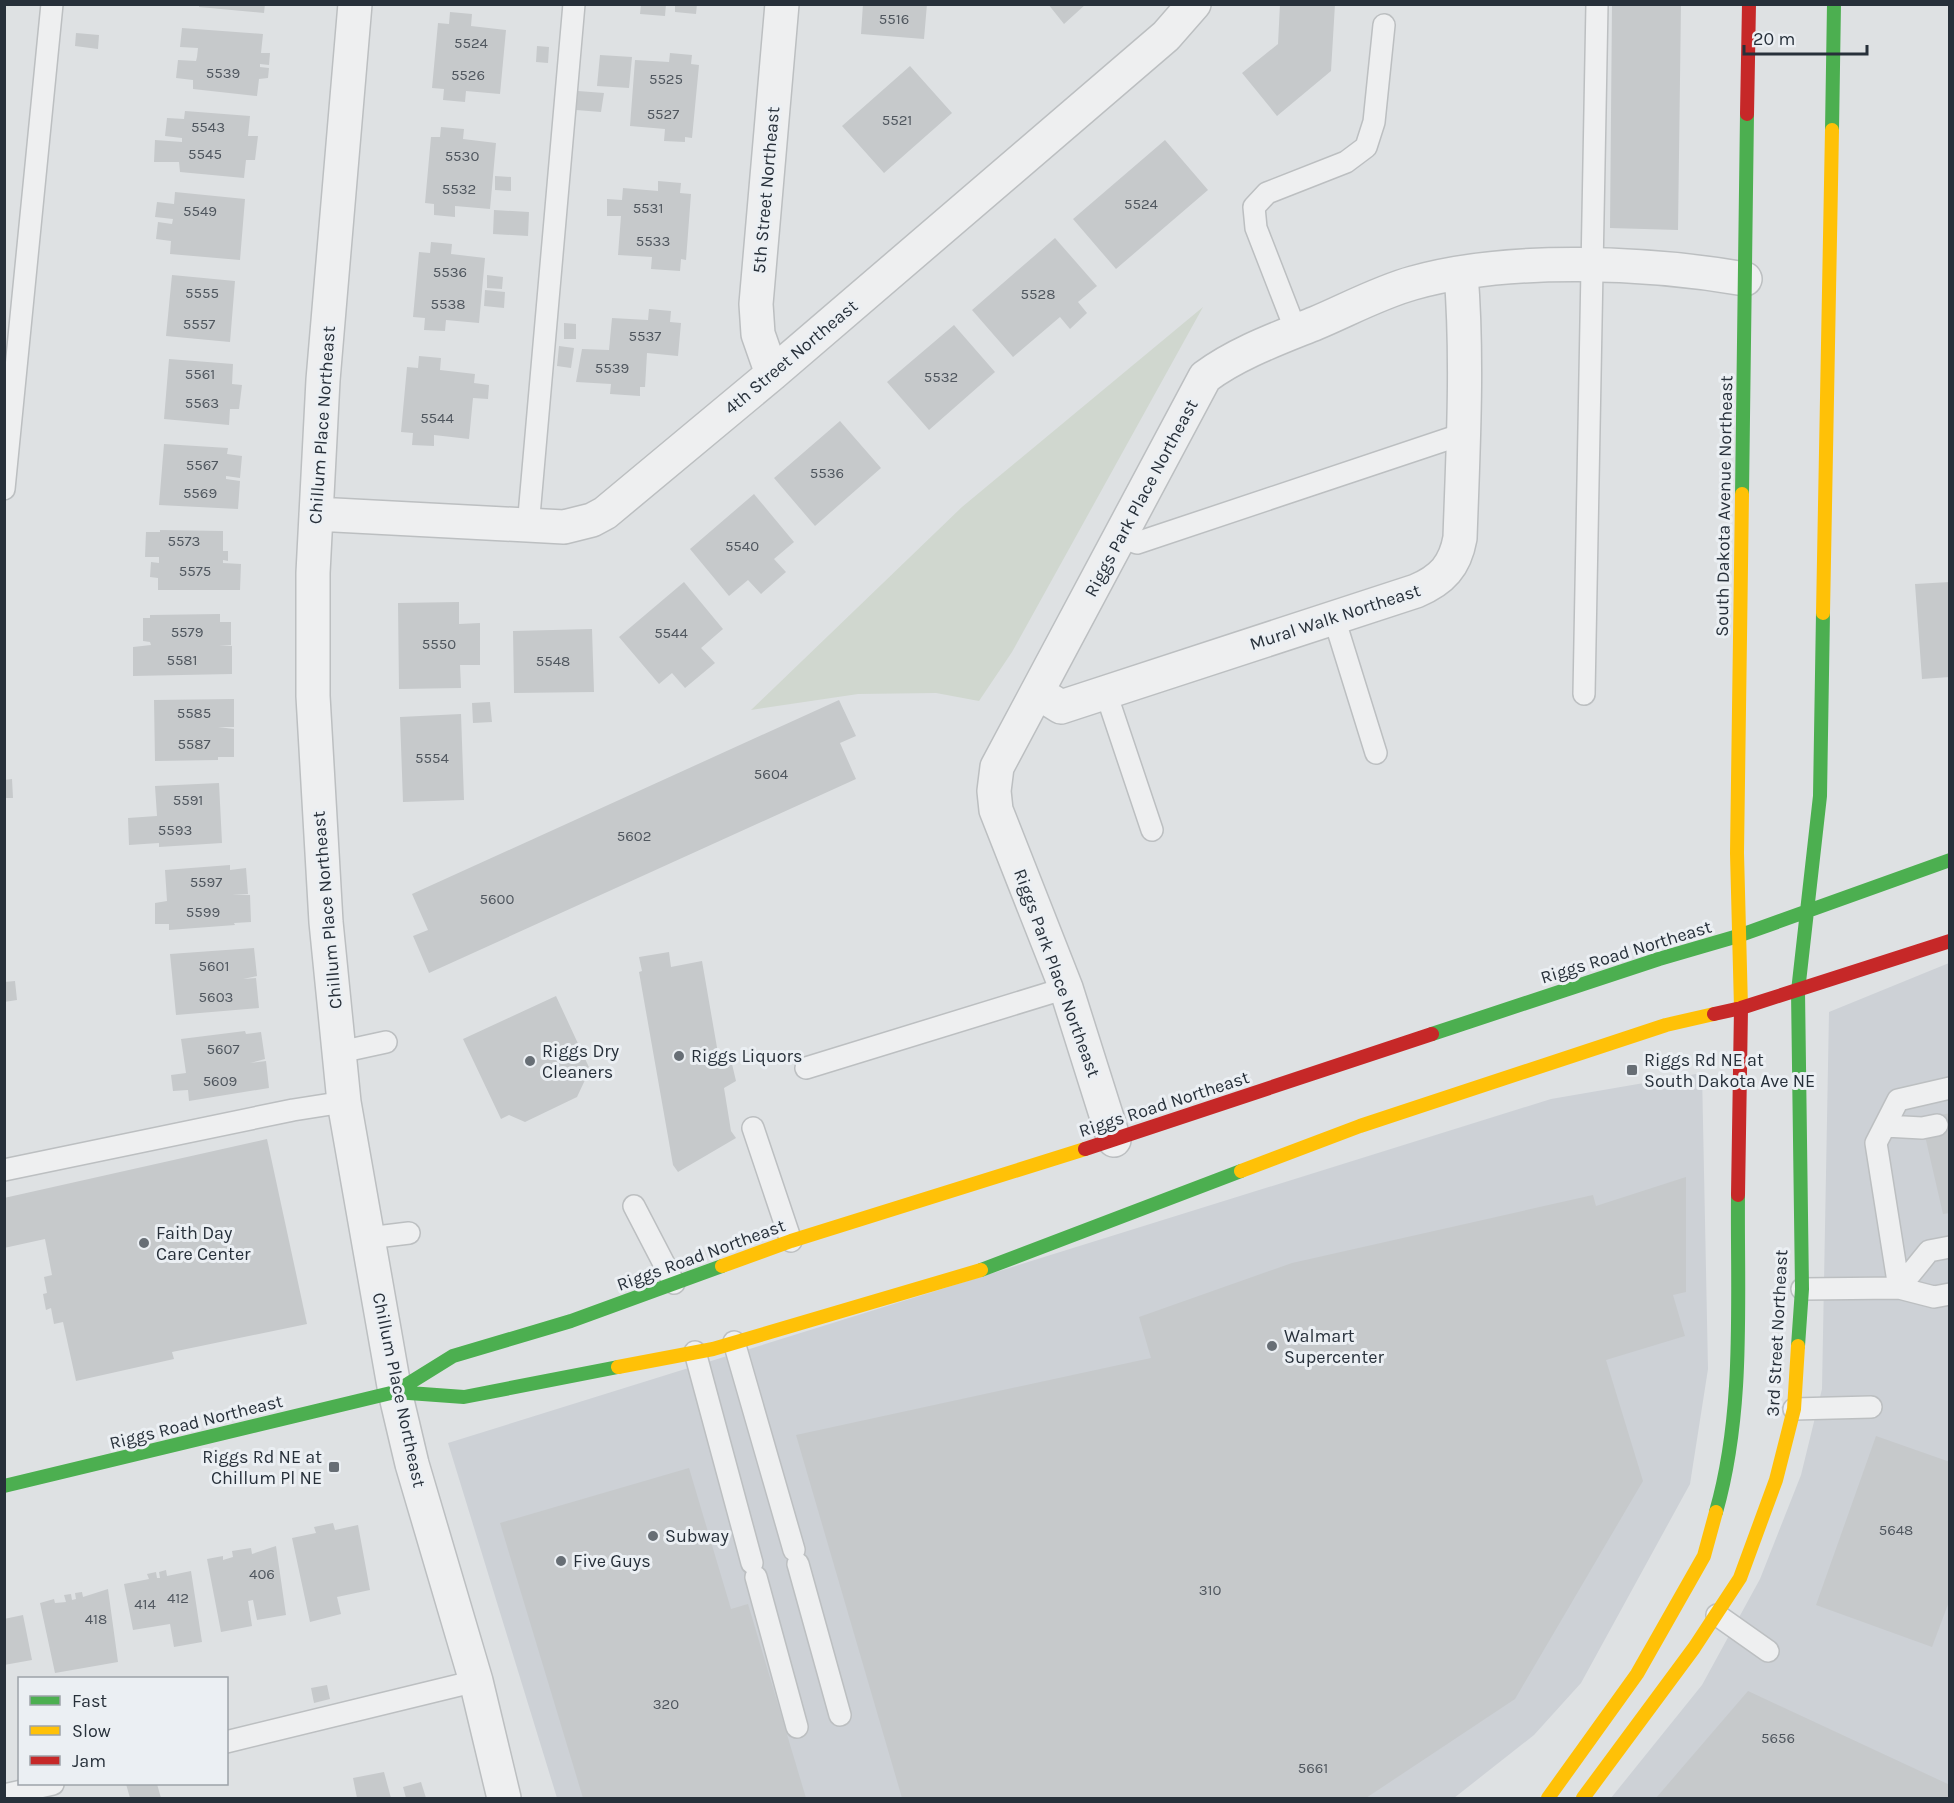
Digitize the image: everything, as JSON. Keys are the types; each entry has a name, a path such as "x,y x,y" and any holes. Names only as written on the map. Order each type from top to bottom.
{"main road":[{"name":"South Dakota Avenue Northeast","path":"1741,1008 1737,853 1749,4"},
{"path":"1798,991 1821,795 1834,4"},
{"name":"Riggs Road Northeast","path":"395,1392 453,1356 571,1321 791,1241 1114,1140 1625,970 1738,936 1950,860"},
{"name":"Riggs Road Northeast","path":"4,1486 395,1392 464,1397 695,1352 734,1342 983,1269 1360,1126 1666,1025 1741,1008 1950,941"},
{"name":"3rd Street Northeast","path":"1582,1798 1717,1615 1744,1567 1776,1480 1794,1409 1802,1289 1798,991"},
{"name":"3rd Street Northeast","path":"1548,1798 1637,1674 1667,1625 1704,1556 1726,1477 1735,1412 1741,1008"}],"street":[{"name":"Chillum Place Northeast","path":"355,4 323,380 316,514 313,696 317,809 326,922 344,1102 395,1392 412,1464 476,1681 504,1798"},
{"name":"5th Street Northeast","path":"772,374 762,351 756,304 782,4"},
{"name":"4th Street Northeast","path":"316,514 528,527 578,525 605,513 772,374 1166,36 1194,4"},
{"name":"Riggs Park Place Northeast","path":"1114,1140 1066,988 996,810 994,791 998,767 1205,377 1220,366 1296,331 1410,284 1461,273 1530,267 1590,266 1703,272 1745,279"},
{"name":"Mural Walk Northeast","path":"1037,692 1061,707 1416,591 1435,583 1447,572 1458,551 1460,538 1464,314 1461,273"}],"lane":[{"path":"4,489 52,4"},
{"path":"528,527 574,4"},
{"path":"1584,694 1590,266 1597,4"},
{"path":"1296,331 1256,228 1254,207 1267,193 1346,162 1366,147 1374,122 1384,25"},
{"path":"1121,537 1137,543 1463,434"},
{"path":"1334,618 1376,753"},
{"path":"1106,693 1152,830"},
{"path":"806,1068 1066,988"},
{"path":"340,1052 386,1042"},
{"path":"1899,1288 1876,1143 1898,1100 1950,1088"},
{"path":"4,1170 344,1102"},
{"path":"1885,1126 1922,1128 1937,1125"},
{"path":"753,1128 791,1241"},
{"path":"634,1206 674,1283"},
{"path":"368,1238 409,1233"},
{"path":"1899,1288 1929,1251 1950,1247"},
{"path":"1802,1289 1899,1288 1934,1297 1950,1294"},
{"path":"734,1342 840,1715"},
{"path":"695,1352 797,1727"},
{"path":"1794,1409 1871,1407"},
{"path":"1717,1615 1768,1651"},
{"path":"228,1742 476,1681"},
{"path":"4,1795 49,1785"}],"shaded area":[{"path":"1203,307 1012,652 979,701 936,693 858,694 751,710 962,507"},
{"path":"1949,963 1949,1798 1611,1798 1702,1685 1760,1579 1801,1475 1822,1389 1829,1012"},
{"path":"1702,1073 1708,1369 1690,1484 1581,1683 1534,1735 1454,1798 557,1798 448,1443 1551,1099"}],"building":[{"path":"199,4 265,4 264,13 199,7"},
{"path":"641,4 666,4 665,16 640,14"},
{"path":"675,4 697,4 696,14 675,12"},
{"path":"863,4 927,4 924,39 861,34"},
{"path":"1048,4 1086,4 1064,24"},
{"path":"1280,4 1335,4 1331,71 1277,116 1242,73 1278,44"},
{"path":"1612,4 1681,4 1678,230 1610,228"},
{"path":"450,12 472,14 471,26 506,30 500,94 466,91 465,102 443,100 444,89 432,88 438,23 449,24"},
{"path":"182,28 263,34 261,53 270,53 269,65 260,64 260,67 269,68 268,78 259,79 257,96 193,89 193,80 176,78 178,60 196,61 197,57 198,48 180,47"},
{"path":"76,33 99,35 98,49 75,46"},
{"path":"537,46 549,47 548,63 536,62"},
{"path":"670,53 692,55 691,64 699,65 692,138 685,137 685,142 664,141 665,129 630,126 635,60 669,62"},
{"path":"600,55 632,57 629,88 597,86"},
{"path":"910,66 952,113 884,173 842,126"},
{"path":"578,91 604,93 601,112 576,110"},
{"path":"185,111 250,116 248,136 258,136 255,160 246,160 244,178 180,172 179,162 154,162 155,140 182,142 182,138 165,136 167,118 184,119"},
{"path":"441,127 464,129 463,139 496,143 490,209 455,206 455,217 434,215 434,204 425,203 431,137 440,137"},
{"path":"1165,140 1208,190 1116,269 1073,219"},
{"path":"495,176 511,177 511,191 495,190"},
{"path":"658,181 681,183 680,193 691,194 686,260 681,259 680,271 651,269 652,257 618,255 621,216 607,216 607,199 622,200 623,188 658,191"},
{"path":"175,192 245,199 240,260 170,254 171,241 156,239 158,222 172,224 173,219 155,217 157,202 174,204"},
{"path":"494,210 529,212 528,236 493,234"},
{"path":"1055,238 1097,286 1078,302 1087,313 1070,329 1060,317 1013,357 972,310"},
{"path":"431,242 452,244 451,254 485,258 479,323 446,320 445,331 424,330 425,318 413,317 419,252 430,253"},
{"path":"172,275 235,281 230,342 166,336"},
{"path":"487,275 503,277 502,289 487,288"},
{"path":"485,290 505,292 504,308 484,306"},
{"path":"649,309 671,311 670,322 681,323 678,356 647,353 645,387 640,387 640,396 610,394 611,384 576,382 582,349 609,350 612,318 648,320"},
{"path":"564,323 576,324 576,339 564,339"},
{"path":"954,325 995,372 929,430 887,382"},
{"path":"559,346 574,348 571,368 557,366"},
{"path":"419,356 441,358 440,370 475,374 474,383 489,385 488,399 473,398 469,439 434,435 434,446 412,445 413,433 401,432 407,367 418,368"},
{"path":"169,359 233,364 232,384 242,385 239,409 230,409 229,425 164,419"},
{"path":"840,421 881,468 815,526 774,478"},
{"path":"164,444 228,448 227,454 242,456 240,478 226,476 226,479 240,481 238,509 159,505"},
{"path":"754,494 794,542 774,559 786,572 761,594 748,580 729,596 690,549"},
{"path":"160,530 223,531 223,551 228,551 228,561 223,560 223,563 241,564 240,590 158,590 158,578 150,577 151,562 159,563 159,557 145,557 146,532 160,532"},
{"path":"684,582 723,629 701,648 715,663 685,688 672,673 659,684 619,637"},
{"path":"1950,582 1950,677 1922,679 1915,584"},
{"path":"459,602 459,624 480,623 480,665 460,665 461,688 399,689 398,603"},
{"path":"220,614 220,622 231,622 231,645 219,645 232,646 232,674 133,676 133,647 151,645 150,642 143,641 143,618 150,618 150,615"},
{"path":"592,629 594,692 514,693 513,631"},
{"path":"234,699 234,727 218,727 234,729 234,757 218,757 218,760 155,761 154,700"},
{"path":"839,700 856,736 840,743 856,779 429,973 413,936 428,930 412,894"},
{"path":"490,702 492,722 473,723 472,703"},
{"path":"461,714 464,800 403,802 400,717"},
{"path":"12,779 13,798 4,798 4,780"},
{"path":"219,783 222,843 159,847 159,843 129,845 128,818 157,816 155,786"},
{"path":"230,865 230,870 246,868 248,894 232,895 250,895 251,922 169,930 169,924 155,924 155,903 167,901 165,870"},
{"path":"254,948 257,976 243,979 256,978 259,1008 176,1015 170,954"},
{"path":"669,952 671,967 702,961 719,1059 732,1064 736,1081 724,1088 731,1131 736,1138 678,1172 673,1165 639,972 642,971 639,957"},
{"path":"15,981 17,1000 4,1002 4,982"},
{"path":"556,996 593,1076 585,1080 577,1097 525,1122 509,1115 501,1119 463,1039"},
{"path":"245,1031 246,1034 261,1032 265,1059 250,1063 266,1061 269,1088 189,1101 188,1090 173,1091 171,1075 186,1073 181,1039"},
{"path":"1950,1113 1950,1213 1943,1214 1925,1136 1936,1116"},
{"path":"267,1139 307,1324 172,1352 174,1359 76,1381 63,1322 54,1324 51,1308 46,1310 43,1294 47,1293 44,1277 52,1275 45,1239 4,1248 4,1198"},
{"path":"1686,1177 1686,1292 1673,1295 1685,1336 1606,1360 1643,1481 1515,1699 1366,1798 902,1798 796,1435 1151,1358 1139,1317 1292,1263 1593,1195 1596,1206"},
{"path":"1876,1436 1950,1462 1950,1599 1932,1647 1816,1605"},
{"path":"689,1468 731,1609 748,1604 806,1798 583,1798 500,1523"},
{"path":"333,1523 335,1530 358,1525 370,1590 337,1597 341,1614 310,1622 292,1538 316,1533 314,1527"},
{"path":"276,1546 286,1615 257,1620 253,1600 248,1601 252,1626 221,1632 207,1559 223,1556 223,1560 233,1557 232,1551 251,1548 252,1554"},
{"path":"166,1570 167,1576 191,1571 202,1642 174,1647 170,1624 133,1630 124,1584 149,1579 147,1574 156,1572 157,1578 160,1578 159,1572"},
{"path":"108,1589 118,1662 55,1673 40,1603 54,1599 55,1603 66,1602 64,1595 71,1594 72,1600 76,1599 75,1593 82,1592 83,1597"},
{"path":"23,1615 32,1660 4,1665 4,1619"},
{"path":"327,1685 330,1699 314,1703 311,1688"},
{"path":"1748,1691 1950,1785 1950,1798 1656,1798"},
{"path":"384,1772 391,1798 357,1798 353,1778"},
{"path":"421,1782 426,1798 406,1798 403,1787"},
{"path":"126,1785 157,1785 161,1798 130,1798"}],"traffic: fast":[{"path":"1832,130 1834,4"},
{"path":"1742,494 1747,114"},
{"path":"1798,991 1820,796 1823,613"},
{"path":"1432,1034 1659,959 1738,936 1950,860"},
{"path":"1798,991 1802,1289 1798,1346"},
{"path":"981,1270 1241,1171"},
{"path":"1716,1512 1732,1434 1738,1355 1738,1195"},
{"path":"395,1392 453,1356 571,1321 722,1266"},
{"path":"4,1486 395,1392 464,1397 618,1367"}],"traffic: slow":[{"path":"1823,613 1832,130"},
{"path":"1741,1008 1737,853 1742,494"},
{"path":"1241,1171 1360,1126 1666,1025 1714,1014"},
{"path":"722,1266 791,1241 1085,1149"},
{"path":"618,1367 713,1349 981,1270"},
{"path":"1583,1798 1694,1648 1740,1578 1776,1480 1794,1409 1798,1346"},
{"path":"1548,1798 1637,1674 1704,1556 1716,1512"}],"traffic: jam":[{"path":"1747,114 1749,4"},
{"path":"1714,1014 1741,1008 1950,941"},
{"path":"1738,1195 1741,1008"},
{"path":"1085,1149 1432,1034"}],"place":[{"name":"Riggs Liquors","path":"679,1056"},
{"name":"Riggs Dry Cleaners","path":"530,1061"},
{"name":"Riggs Rd NE at South Dakota Ave NE","path":"1632,1070"},
{"name":"Faith Day Care Center","path":"144,1243"},
{"name":"Walmart Supercenter","path":"1272,1346"},
{"name":"Riggs Rd NE at Chillum Pl NE","path":"334,1467"},
{"name":"Subway","path":"653,1536"},
{"name":"Five Guys","path":"561,1561"}]}
